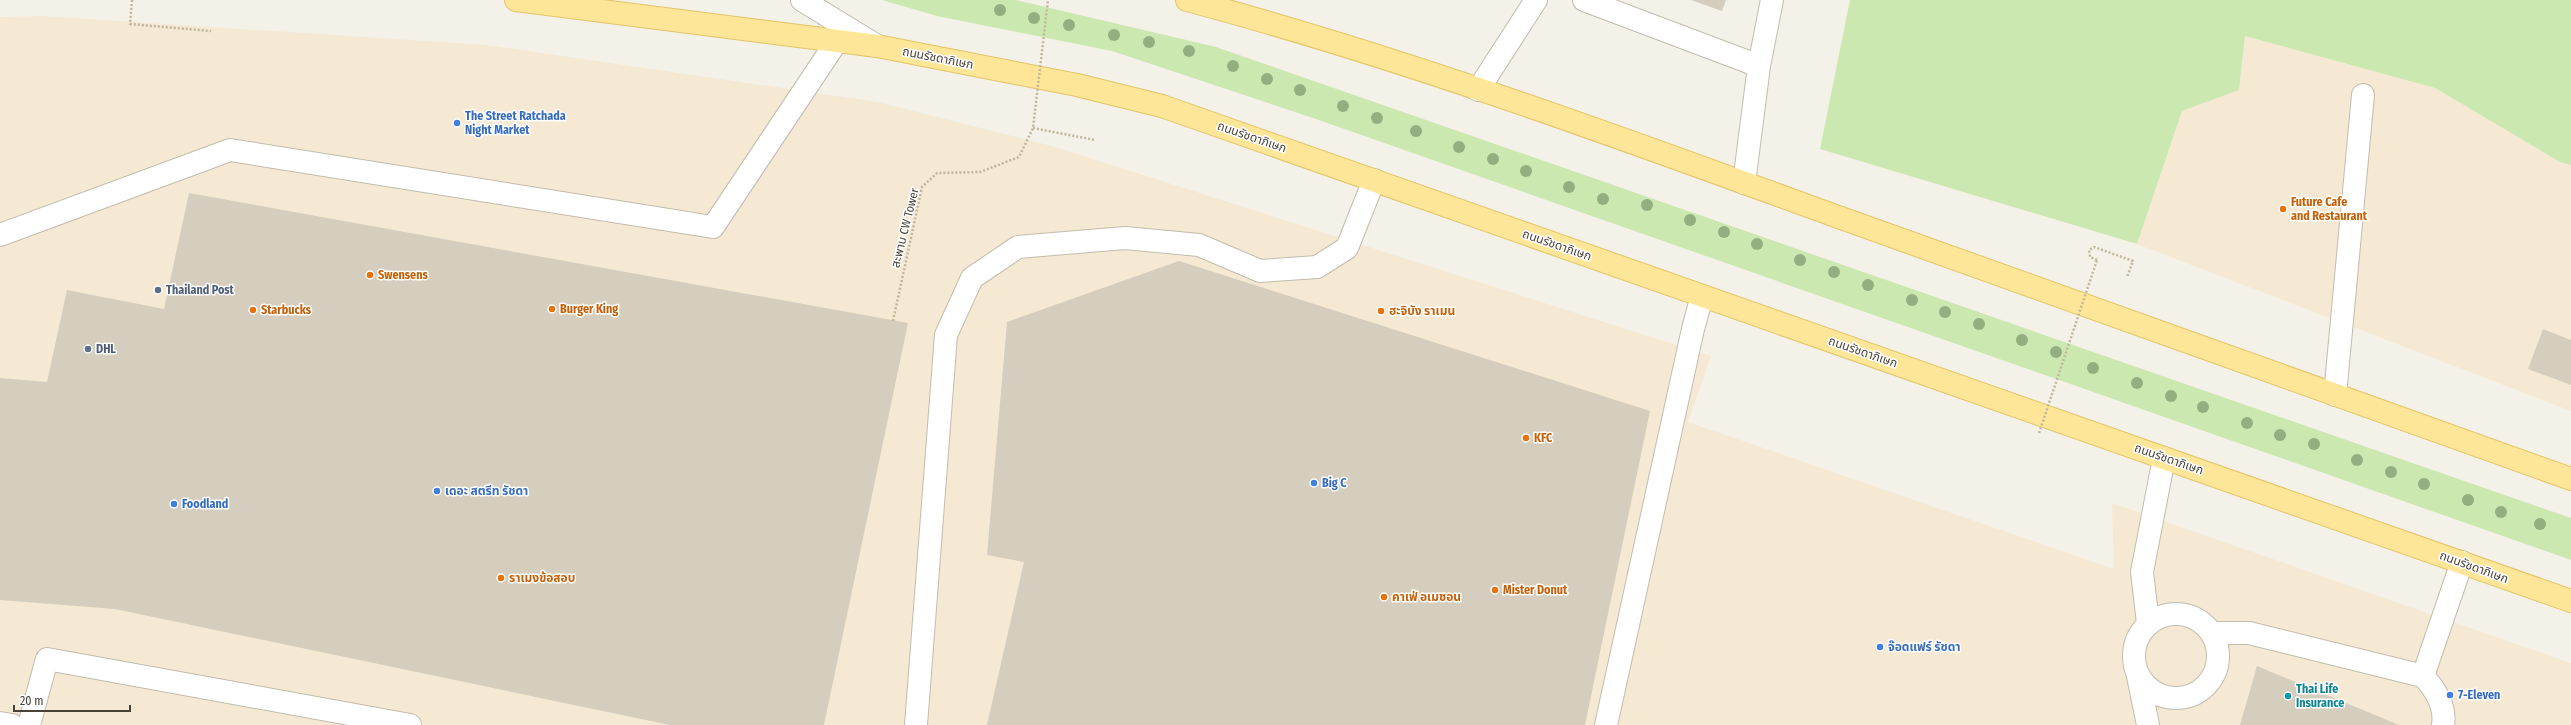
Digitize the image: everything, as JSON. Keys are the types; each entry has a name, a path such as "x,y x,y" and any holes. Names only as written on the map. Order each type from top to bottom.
{"main road":[{"name":"ถนนรัชดาภิเษก","path":"516,0 877,46 1076,85 1162,106 2571,600"},
{"path":"1187,0 1341,44 1478,90 1744,183 2571,479"}],"street":[{"path":"802,0 877,46"},
{"path":"1478,90 1536,0"},
{"path":"1584,0 1759,66"},
{"path":"1744,183 1759,66 1772,0"},
{"path":"0,235 230,150 713,228 837,41"},
{"path":"2335,394 2363,95"},
{"path":"916,725 946,335 972,278 1018,247 1126,238 1199,245 1260,271 1317,268 1347,248 1374,180"},
{"path":"1606,725 1693,329 1702,296"},
{"path":"2148,623 2142,572 2164,458"},
{"path":"2423,676 2462,562"},
{"path":"2137,673 2145,685 2155,693 2169,698 2182,698 2195,694 2206,686 2214,675 2218,661 2217,646 2211,633 2202,622 2189,615 2175,613 2161,616 2148,623 2140,634 2134,647 2134,660 2148,725"},
{"path":"2211,633 2249,633 2423,676 2433,687 2441,703 2443,725"},
{"path":"29,725 47,659 410,725"},
{"path":"0,723 12,725"}],"path":[{"path":"132,0 130,24 211,31"},
{"name":"สะพาน CW Tower","path":"892,321 922,187 937,173 980,172 1019,156 1033,128 1048,0"},
{"path":"1033,128 1095,140"},
{"path":"2039,433 2097,260 2090,257 2089,250 2094,246 2133,261 2127,277"}],"shaded area":[{"path":"43,16 487,45 878,102 1052,146 1711,356 1688,422 2114,569 2112,503 2571,663 2571,725 0,725 0,17"},
{"path":"2245,36 2435,88 2560,162 2571,165 2571,411 2137,244 2182,111 2239,90"}],"green space":[{"path":"882,0 1016,0 1216,47 2571,518 2571,560 1313,118 1112,51 937,16"},
{"path":"1850,0 2571,0 2571,165 2560,162 2435,88 2245,36 2239,90 2182,111 2137,244 1820,149"}],"building":[{"path":"1691,0 1726,0 1722,11"},
{"name":"เดอะ สตรีท รัชดา","path":"189,193 908,323 824,725 670,725 115,609 0,600 0,378 47,382 67,290 164,309"},
{"name":"Big C","path":"1179,261 1650,411 1585,725 987,725 1024,562 987,555 1007,322"},
{"path":"2543,329 2571,340 2571,385 2528,369"},
{"name":"Thai Life Insurance","path":"2257,666 2399,725 2240,725"}],"place":[{"name":"The Street Ratchada Night Market","path":"457,123"},
{"name":"Future Cafe and Restaurant","path":"2283,209"},
{"name":"Swensens","path":"370,275"},
{"name":"Thailand Post","path":"158,290"},
{"name":"Burger King","path":"552,309"},
{"name":"Starbucks","path":"253,310"},
{"name":"ฮะจิบัง ราเมน","path":"1381,311"},
{"name":"DHL","path":"88,349"},
{"name":"KFC","path":"1526,438"},
{"name":"Big C","path":"1314,483"},
{"name":"เดอะ สตรีท รัชดา","path":"437,491"},
{"name":"Foodland","path":"174,504"},
{"name":"ราเมงข้อสอบ","path":"501,578"},
{"name":"Mister Donut","path":"1495,590"},
{"name":"คาเฟ่ อเมซอน","path":"1384,597"},
{"name":"จ๊อดแฟร์ รัชดา","path":"1880,647"},
{"name":"7-Eleven","path":"2450,695"},
{"name":"Thai Life Insurance","path":"2288,696"}]}
